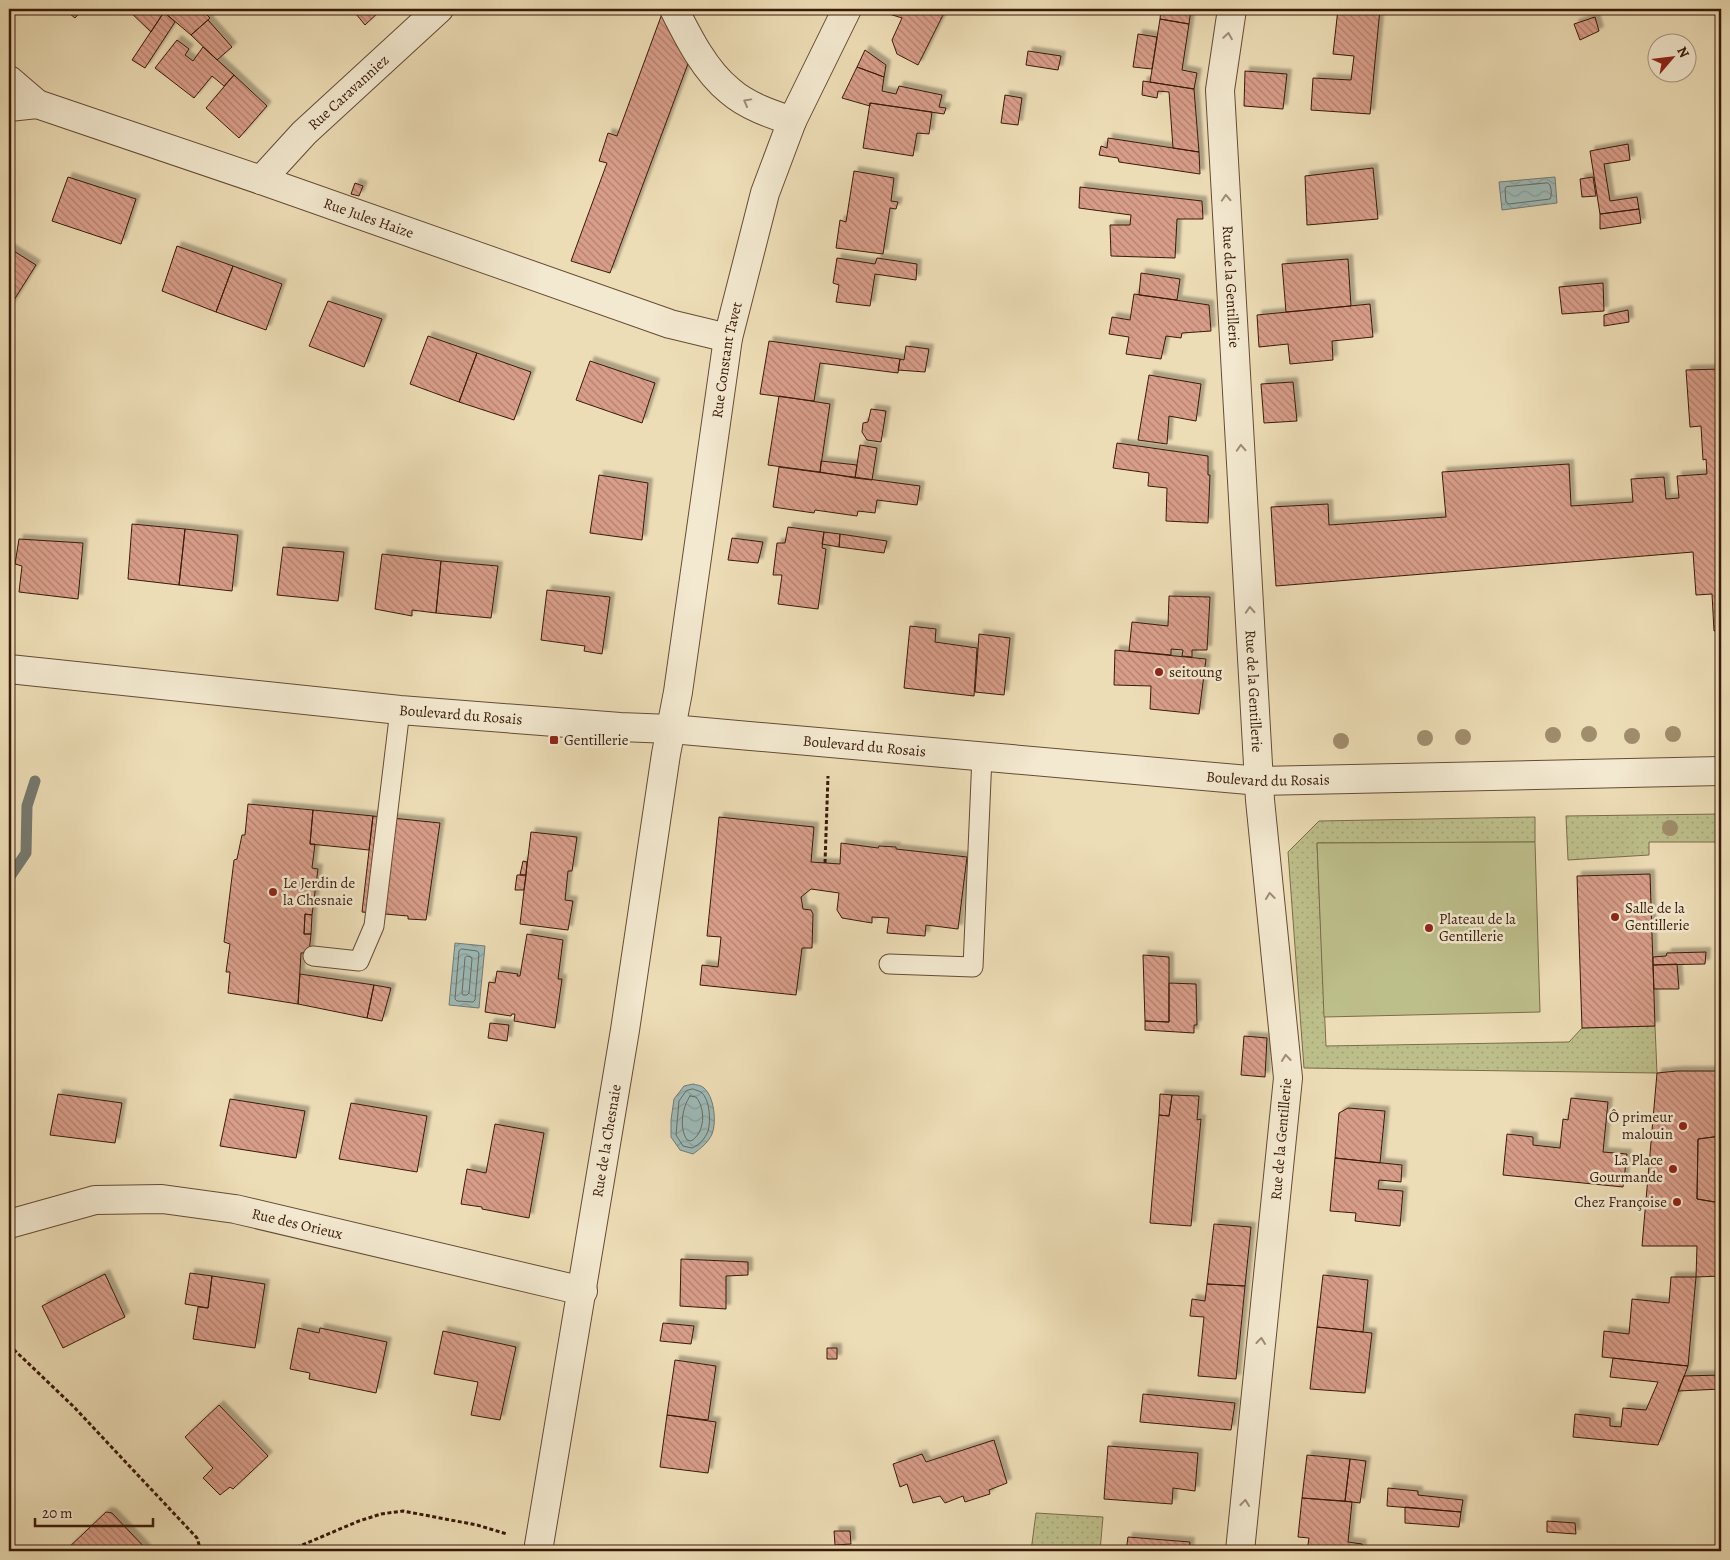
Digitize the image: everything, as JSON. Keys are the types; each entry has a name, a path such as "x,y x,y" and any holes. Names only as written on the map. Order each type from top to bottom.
{"street":[{"name":"Rue Caravanniez","path":"261,180 304,133 439,9"},
{"path":"674,9 705,64 729,91 748,104 792,121"},
{"name":"Rue Constant Tavet","path":"671,729 680,682 728,338 765,193 792,121 847,9"},
{"name":"Rue de la Gentillerie","path":"1232,9 1220,90 1260,800 1288,1078 1240,1551"},
{"path":"9,80 37,104"},
{"name":"Rue Jules Haize","path":"9,106 37,104 261,180 670,324 728,338"},
{"name":"Boulevard du Rosais","path":"9,669 400,710 620,727 671,729 1260,781 1721,771"},
{"name":"Rue de la Chesnaie","path":"539,1547 583,1291 671,729"},
{"name":"Rue des Orieux","path":"9,1224 95,1200 162,1199 235,1209 583,1291"}],"lane":[{"path":"313,956 359,961 374,926 400,710"},
{"path":"889,964 973,967 982,756"}],"path":[{"path":"825,863 829,743"},
{"path":"9,1345 73,1406 197,1538 201,1551"},
{"path":"291,1551 359,1521 380,1514 403,1511 477,1525 539,1547"}],"green space":[{"path":"1721,814 1721,842 1649,842 1649,855 1568,860 1566,816"},
{"path":"1535,817 1535,842 1317,843 1326,1046 1569,1042 1582,1028 1655,1026 1657,1073 1304,1068 1288,852 1319,821"},
{"name":"Plateau de la Gentillerie","path":"1535,842 1540,1012 1324,1017 1317,843"},
{"path":"1036,1513 1103,1517 1100,1551 1031,1551"}],"water":[{"path":"1555,177 1557,203 1502,210 1499,182"},
{"path":"455,943 485,946 479,1008 449,1005"},
{"path":"693,1084 704,1088 710,1097 714,1116 714,1129 704,1145 693,1154 680,1150 671,1137 671,1120 674,1099 684,1086"}],"building":[{"path":"64,9 83,9 75,18"},
{"path":"127,9 160,9 164,12 151,32"},
{"path":"171,9 201,9 210,18 191,35 165,13"},
{"path":"352,9 382,9 365,25"},
{"path":"885,9 946,9 918,65 897,54 892,40 902,18 883,12"},
{"path":"1161,9 1191,9 1189,24 1160,19"},
{"path":"1338,9 1380,9 1370,114 1311,110 1313,78 1351,80 1354,56 1333,54"},
{"path":"663,11 689,61 610,273 571,261 607,163 599,161 608,133 617,136"},
{"path":"164,12 175,22 145,68 132,60"},
{"path":"1595,17 1599,31 1580,40 1574,24"},
{"path":"1160,19 1189,24 1182,70 1197,73 1194,89 1150,82"},
{"path":"208,20 232,47 217,60 191,35"},
{"path":"1138,34 1157,37 1152,69 1133,67"},
{"path":"177,40 189,49 185,55 193,61 203,47 234,75 224,86 212,76 194,98 155,68"},
{"path":"865,50 886,65 884,77 857,67"},
{"path":"1028,51 1061,56 1058,70 1026,65"},
{"path":"857,67 884,77 882,91 896,94 899,86 942,95 939,107 946,108 944,114 870,103 870,106 842,98"},
{"path":"1245,71 1287,74 1283,109 1244,106"},
{"path":"234,75 267,106 239,138 206,108"},
{"path":"1143,81 1194,89 1199,152 1173,148 1169,92 1158,91 1157,98 1142,95"},
{"path":"1005,95 1022,98 1018,125 1001,123"},
{"path":"870,103 932,112 929,134 917,133 913,156 863,148"},
{"path":"1108,138 1199,152 1200,174 1119,162 1118,158 1099,155 1101,146 1107,148"},
{"path":"1628,144 1630,160 1604,164 1610,201 1637,197 1639,209 1600,214 1590,151"},
{"path":"1373,168 1378,219 1307,225 1305,176"},
{"path":"854,171 894,178 891,201 898,202 896,209 890,208 883,254 836,248 840,220 846,222"},
{"path":"68,177 136,199 121,244 52,221"},
{"path":"1593,177 1596,196 1582,197 1580,179"},
{"path":"355,183 363,186 359,196 351,194"},
{"path":"1080,187 1202,201 1203,219 1177,219 1175,258 1111,256 1110,225 1130,225 1131,215 1079,208"},
{"path":"1639,209 1641,223 1600,229 1600,214"},
{"path":"177,246 233,266 216,312 162,291"},
{"path":"9,248 36,265 9,308"},
{"path":"837,258 875,264 877,258 917,264 916,280 875,274 870,306 836,302 839,285 833,283"},
{"path":"1348,259 1351,306 1286,312 1282,264"},
{"path":"233,266 282,284 266,330 216,312"},
{"path":"1141,273 1180,279 1177,300 1139,295"},
{"path":"1603,283 1604,311 1562,314 1559,287"},
{"path":"1134,294 1209,305 1211,331 1182,333 1181,338 1166,336 1161,359 1126,354 1129,337 1109,334 1112,317 1130,320"},
{"path":"328,301 382,319 364,367 309,346"},
{"path":"1370,304 1373,337 1332,341 1333,360 1290,364 1288,344 1259,347 1257,315"},
{"path":"1628,310 1629,322 1604,326 1604,315"},
{"path":"428,336 477,353 459,402 410,384"},
{"path":"769,341 900,359 898,373 820,363 814,401 760,394"},
{"path":"906,346 929,349 925,372 898,370 900,359 904,360"},
{"path":"477,353 531,372 514,420 459,402"},
{"path":"590,361 655,383 642,423 576,400"},
{"path":"1721,369 1721,630 1714,631 1712,594 1696,595 1693,552 1276,586 1271,507 1328,504 1329,525 1446,517 1442,472 1569,464 1571,506 1633,502 1631,479 1664,477 1666,499 1679,498 1677,476 1707,474 1706,459 1703,460 1701,426 1690,427 1686,370"},
{"path":"1149,375 1201,384 1196,421 1169,416 1167,444 1138,440"},
{"path":"1293,382 1297,421 1264,423 1261,384"},
{"path":"779,396 830,404 820,472 768,465"},
{"path":"871,409 886,411 881,442 867,440 862,432 863,423 868,422"},
{"path":"1117,443 1208,456 1208,475 1210,475 1208,523 1166,521 1167,488 1148,486 1149,473 1113,468"},
{"path":"860,445 877,448 872,480 855,478"},
{"path":"821,461 857,465 855,478 820,472"},
{"path":"779,467 920,486 917,505 877,500 875,513 858,511 857,516 815,510 814,513 773,507"},
{"path":"599,475 648,483 642,540 590,533"},
{"path":"132,524 185,529 179,585 128,579"},
{"path":"788,527 824,532 822,548 826,549 818,609 778,604 782,575 773,575 777,543 785,543"},
{"path":"185,529 238,535 232,591 179,585"},
{"path":"824,532 840,534 839,547 822,544"},
{"path":"840,534 887,541 884,553 839,547"},
{"path":"732,538 763,542 758,563 728,560"},
{"path":"19,539 83,543 78,599 19,592 22,566 15,564"},
{"path":"283,547 344,552 338,601 277,595"},
{"path":"382,554 441,561 436,613 412,610 412,616 375,609"},
{"path":"441,561 498,566 491,618 436,613"},
{"path":"547,590 610,597 602,654 584,651 585,646 541,640"},
{"path":"1169,596 1210,597 1207,650 1192,650 1192,657 1182,656 1183,650 1171,649 1171,655 1129,651 1132,622 1168,626"},
{"path":"910,626 936,629 935,642 977,648 974,696 904,688"},
{"path":"979,634 1010,638 1004,695 975,692"},
{"name":"seitoung","path":"1115,650 1206,659 1199,714 1150,709 1151,686 1114,685"},
{"name":"Le Jerdin de la Chesnaie","path":"248,804 313,810 310,844 315,844 312,868 318,869 312,915 305,914 304,934 311,934 309,952 301,953 298,1004 228,993 230,972 226,972 230,944 224,942 234,860 237,859 242,835 245,835"},
{"path":"313,810 373,816 369,850 310,844"},
{"path":"373,816 440,823 426,920 408,919 408,916 362,912"},
{"path":"719,817 814,827 811,862 840,864 841,843 878,848 879,846 896,847 896,849 967,857 958,929 926,925 925,936 887,933 889,918 872,917 872,923 842,918 837,910 839,893 811,889 801,897 803,909 811,910 813,914 812,948 802,948 796,995 700,985 702,965 718,967 721,937 707,936"},
{"path":"531,832 577,837 572,871 568,871 565,900 573,901 568,930 520,924"},
{"path":"523,861 527,862 526,875 520,875"},
{"name":"Salle de la Gentillerie","path":"1650,874 1655,1026 1582,1028 1577,876"},
{"path":"517,875 526,875 524,890 515,890"},
{"path":"305,914 312,915 311,934 304,934"},
{"path":"527,934 563,940 558,979 562,979 555,1028 514,1021 515,1014 511,1016 485,1012 489,982 495,983 497,971 518,974 517,976 520,976"},
{"path":"1706,952 1705,964 1653,965 1653,957 1666,956 1667,953"},
{"path":"1143,955 1169,957 1169,1022 1145,1021"},
{"path":"1677,964 1679,989 1654,989 1653,965"},
{"path":"300,974 374,985 367,1018 298,1004"},
{"path":"1169,983 1196,984 1197,1025 1194,1025 1194,1033 1145,1030 1145,1021 1169,1022"},
{"path":"374,985 391,988 382,1021 367,1018"},
{"path":"490,1023 509,1025 507,1041 488,1038"},
{"path":"1244,1036 1267,1038 1265,1077 1241,1075"},
{"name":"La Place Gourmande","path":"1721,1071 1721,1136 1698,1139 1697,1199 1721,1203 1721,1276 1696,1277 1697,1246 1642,1246 1657,1073"},
{"path":"58,1094 122,1103 115,1143 50,1135"},
{"path":"1160,1094 1172,1095 1169,1116 1159,1115"},
{"path":"1172,1095 1199,1096 1197,1120 1201,1119 1191,1226 1150,1223 1159,1115 1169,1116"},
{"path":"1571,1098 1608,1102 1603,1152 1627,1154 1623,1187 1503,1175 1507,1134 1533,1137 1533,1145 1560,1148 1563,1119 1568,1120"},
{"path":"230,1099 305,1111 296,1158 220,1146"},
{"path":"351,1103 427,1116 417,1172 339,1159"},
{"path":"1348,1108 1385,1111 1380,1163 1335,1158 1339,1113"},
{"path":"495,1124 544,1133 529,1218 461,1204 467,1169 486,1173"},
{"path":"1721,1136 1717,1187 1721,1188 1721,1203 1697,1199 1698,1139"},
{"path":"1335,1158 1402,1165 1401,1182 1379,1180 1378,1189 1403,1191 1400,1226 1355,1221 1356,1213 1330,1211"},
{"path":"1214,1224 1251,1227 1245,1286 1207,1284"},
{"path":"681,1259 748,1262 748,1275 726,1276 726,1309 680,1306"},
{"path":"190,1273 212,1276 208,1308 185,1304"},
{"path":"105,1274 125,1317 63,1348 42,1306"},
{"path":"1323,1275 1368,1280 1363,1332 1317,1327"},
{"path":"212,1276 265,1284 255,1348 193,1339 198,1307 208,1308"},
{"path":"1671,1277 1696,1277 1688,1366 1602,1357 1604,1331 1629,1334 1632,1299 1669,1303"},
{"path":"1207,1284 1245,1286 1236,1379 1198,1376 1204,1317 1190,1316 1192,1299 1205,1301"},
{"path":"663,1323 694,1326 691,1344 660,1341"},
{"path":"1317,1327 1372,1333 1365,1393 1310,1389"},
{"path":"298,1328 319,1333 320,1328 387,1342 376,1393 309,1379 310,1373 290,1369"},
{"path":"443,1331 516,1347 500,1420 471,1415 478,1382 434,1374"},
{"path":"827,1348 837,1348 837,1359 827,1359"},
{"path":"1613,1358 1688,1366 1658,1445 1573,1437 1575,1414 1610,1418 1610,1426 1621,1427 1623,1408 1646,1410 1658,1382 1610,1377"},
{"path":"675,1360 716,1366 708,1420 667,1415"},
{"path":"1721,1375 1721,1389 1678,1391 1684,1376"},
{"path":"1143,1394 1235,1403 1231,1430 1140,1422"},
{"path":"219,1405 268,1456 233,1489 230,1487 220,1495 203,1478 213,1468 185,1437"},
{"path":"667,1415 716,1422 708,1473 660,1467"},
{"path":"994,1440 1007,1483 989,1490 990,1494 965,1502 963,1496 945,1503 940,1496 913,1503 907,1484 900,1487 893,1464 922,1454 926,1462"},
{"path":"1108,1446 1198,1453 1195,1491 1173,1488 1172,1504 1104,1499"},
{"path":"1307,1455 1350,1459 1345,1501 1302,1498"},
{"path":"1350,1459 1366,1461 1360,1503 1345,1501"},
{"path":"1388,1488 1418,1491 1418,1495 1463,1500 1461,1512 1387,1506"},
{"path":"1302,1498 1352,1502 1348,1542 1362,1544 1361,1551 1307,1551 1309,1538 1298,1537"},
{"path":"1405,1507 1461,1512 1459,1527 1405,1523"},
{"path":"106,1512 112,1513 148,1551 65,1551"},
{"path":"1547,1521 1575,1523 1576,1534 1547,1532"},
{"path":"834,1531 850,1531 851,1544 835,1545"},
{"path":"1128,1537 1190,1542 1189,1551 1126,1551"}],"waterway":[{"path":"9,878 26,853 27,806 35,781"}],"place":[{"name":"seitoung","path":"1159,672"},
{"name":"Gentillerie","path":"554,740"},
{"name":"Le Jerdin de la Chesnaie","path":"273,892"},
{"name":"Salle de la Gentillerie","path":"1615,917"},
{"name":"Plateau de la Gentillerie","path":"1429,928"},
{"name":"Ô primeur malouin","path":"1683,1126"},
{"name":"La Place Gourmande","path":"1673,1169"},
{"name":"Chez Françoise","path":"1677,1202"}]}
